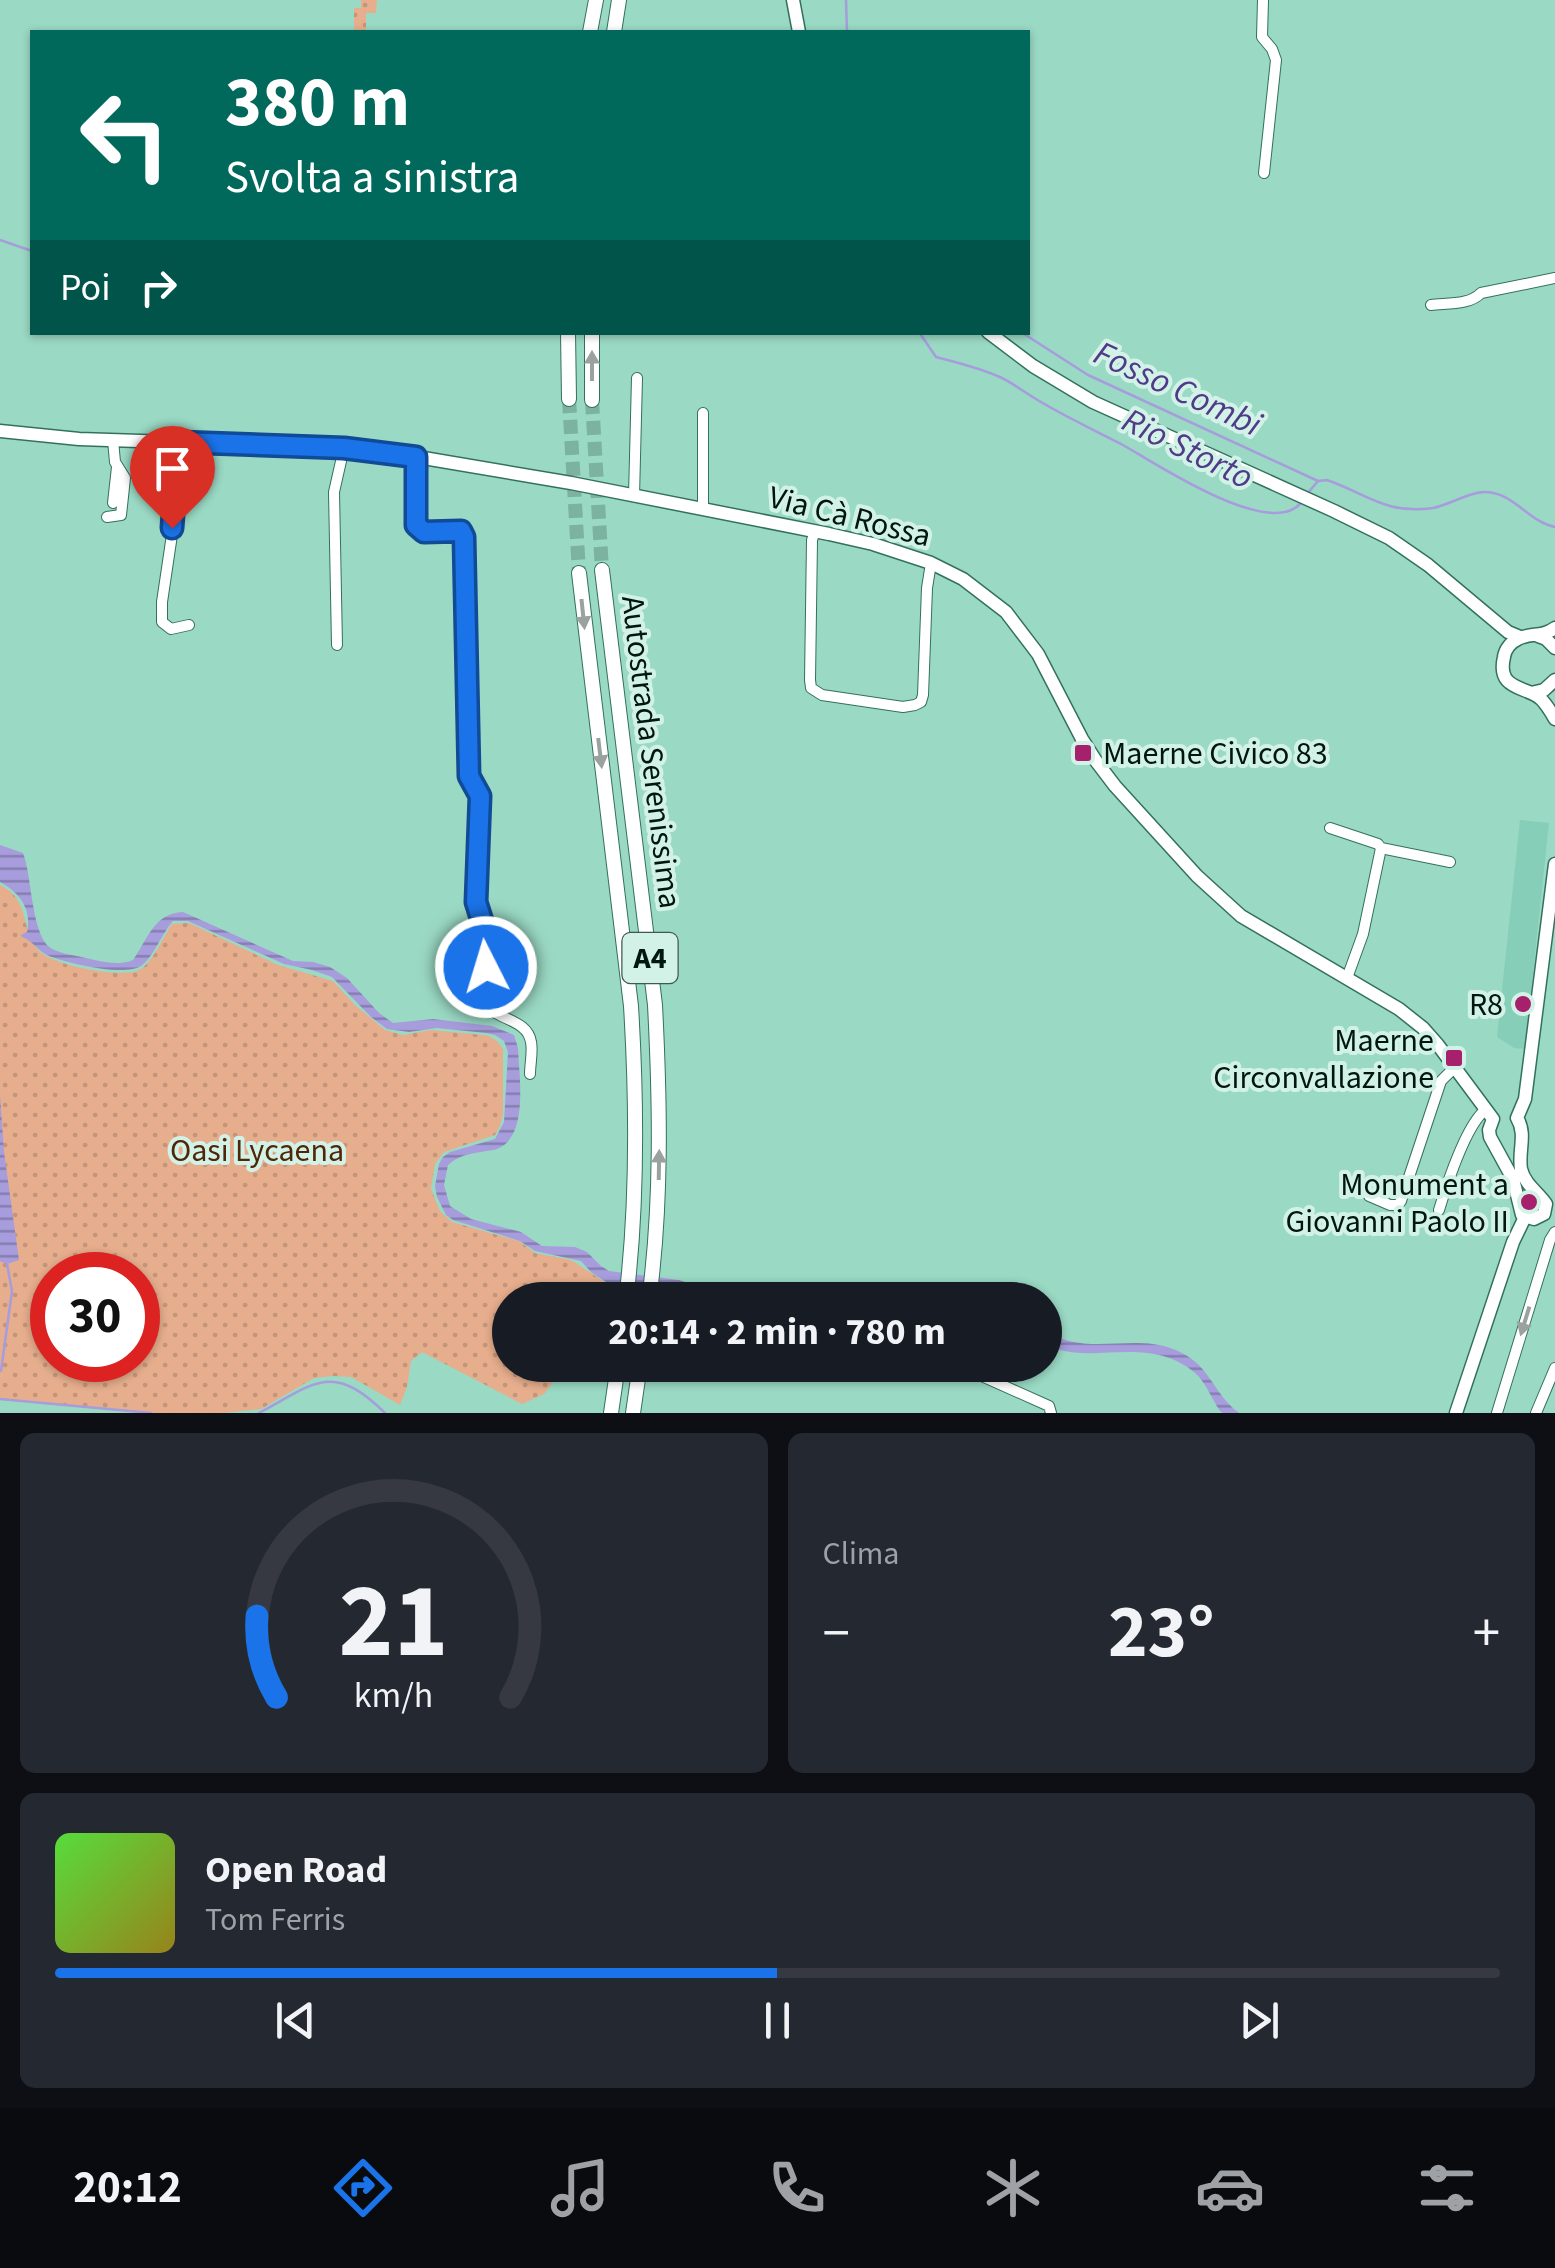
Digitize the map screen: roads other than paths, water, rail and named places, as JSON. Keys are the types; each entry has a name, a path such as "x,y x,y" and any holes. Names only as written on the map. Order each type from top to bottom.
{"highway":[{"path":"590,30 596,0"},
{"path":"614,30 619,0"},
{"path":"568,335 569,400"},
{"path":"592,335 592,400"},
{"name":"Autostrada Serenissima","path":"602,570 655,1004 659,1195 651,1282"},
{"name":"Autostrada Serenissima","path":"578,573 631,1006 636,1131 628,1282"},
{"path":"610,1413 615,1382"},
{"path":"633,1413 637,1382"}],"main road":[{"path":"793,0 799,30"},
{"path":"992,335 1033,366 1093,402 1362,524 1405,548 1508,632 1520,637 1538,636 1555,628"},
{"name":"Via Cà Rossa","path":"0,430 79,439 344,448 416,457 815,531 931,563 963,580 1006,612 1038,654 1082,739 1106,774 1197,876 1241,916 1399,1009 1424,1028 1489,1114"},
{"path":"1480,611 1498,637 1508,680 1518,689 1531,692 1544,690 1554,681"},
{"path":"1538,636 1555,648"},
{"path":"1504,655 1520,637"},
{"path":"1554,681 1555,702"},
{"path":"1531,692 1545,703 1555,719"},
{"path":"1518,1118 1489,1114 1490,1137 1513,1179 1524,1217 1550,1218 1544,1200 1530,1188 1521,1168 1522,1129 1518,1118 1526,1089 1555,867"},
{"path":"1456,1413 1524,1217"}],"street":[{"path":"1263,0 1262,38 1276,60 1264,173"},
{"path":"1432,306 1555,278"},
{"path":"634,496 637,378"},
{"path":"703,413 703,508"},
{"path":"113,502 117,467 114,440"},
{"path":"178,442 162,622 171,628 189,625"},
{"path":"337,646 334,492 344,448"},
{"path":"416,457 416,525 424,532 461,531 464,537 469,776 480,796 476,902 488,931 483,1002 496,1015 521,1024 527,1032 531,1041 530,1074"},
{"path":"106,516 121,514 125,478 117,467"},
{"path":"815,531 810,688 822,694 903,706 920,702 931,563"},
{"path":"1330,828 1380,848 1450,862"},
{"path":"1347,978 1363,934 1380,848"},
{"path":"1369,1196 1390,1205 1401,1202 1441,1081 1455,1068"},
{"path":"1439,1210 1473,1124 1489,1114"},
{"path":"1499,1412 1555,1232"},
{"path":"1536,1413 1555,1368"},
{"path":"995,1382 1049,1406 1051,1413"}],"waterway":[{"name":"Fosso Combi","path":"846,0 847,30"},
{"name":"Rio Storto","path":"0,240 30,250"},
{"name":"Rio Storto","path":"921,335 936,357 1002,378 1214,496 1268,512 1289,511 1303,500"},
{"name":"Fosso Combi","path":"1026,335 1088,375 1318,481"},
{"name":"Rio Storto","path":"1307,494 1318,481 1327,480 1390,506 1417,509 1486,492 1505,497 1537,520 1555,527"},
{"path":"1,1371 12,1291 7,1264"},
{"path":"259,1413 323,1382 351,1387 385,1413"},
{"path":"0,1399 151,1413"}],"tunnel":[{"path":"569,399 579,573"},
{"path":"592,400 602,570"}],"place":[{"name":"Maerne Civico 83","path":"1083,753"},
{"name":"R8","path":"1523,1004"},
{"name":"Maerne Circonvallazione","path":"1454,1058"},
{"name":"Monument a Giovanni Paolo II","path":"1529,1202"}],"park label":[{"name":"Oasi Lycaena","path":"257,1150"}]}
